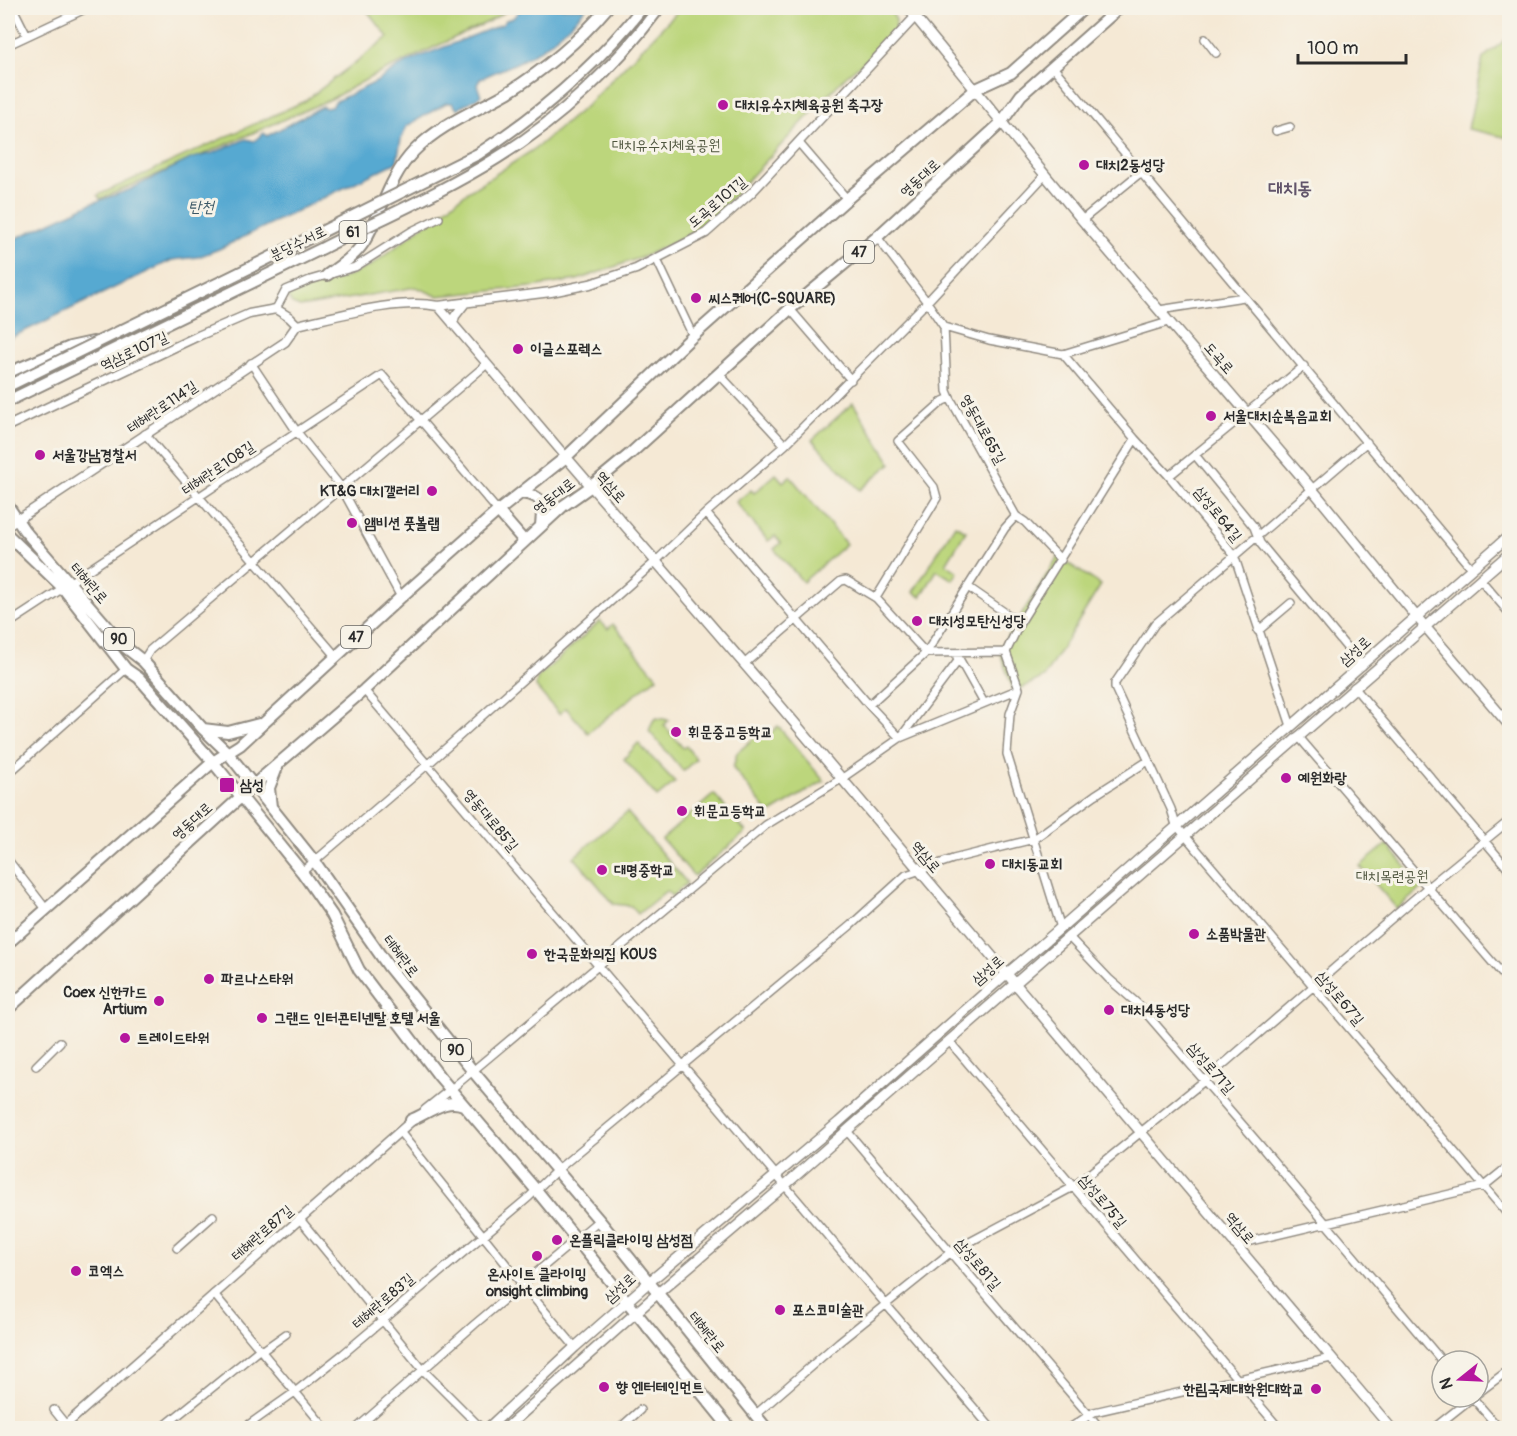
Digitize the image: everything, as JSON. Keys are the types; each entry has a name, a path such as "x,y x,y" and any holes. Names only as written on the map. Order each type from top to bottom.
{"main road":[{"path":"327,275 351,257 364,243 391,183 415,150 447,126 536,73 593,24 607,8"},
{"name":"분당수서로","path":"8,386 478,154 554,98 609,46 642,8"},
{"name":"분당수서로","path":"8,401 481,168 517,145 573,100 621,53 659,8"},
{"name":"도곡로","path":"908,8 976,88 1082,220 1312,489 1509,726"},
{"name":"영동대로","path":"8,943 213,762 240,745 498,511 566,457 693,336 847,199 976,88 1011,73 1084,8"},
{"name":"영동대로","path":"8,1009 253,786 364,690 563,506 630,454 790,309 877,237 1002,123 1021,95 1119,8"},
{"path":"8,373 70,347 108,338"},
{"name":"역삼로","path":"566,457 1390,1428"},
{"path":"521,493 533,495 541,501 542,525"},
{"name":"테헤란로","path":"8,506 12,523 66,586 125,646 143,661 203,729 227,752 315,862 388,966 472,1070 558,1170 766,1428"},
{"path":"498,511 524,542"},
{"name":"테헤란로","path":"8,535 66,586 126,669 139,678 242,796 302,872 332,915 359,970 450,1090 537,1191 730,1428"},
{"name":"삼성로","path":"488,1428 648,1283 839,1122 1509,535"},
{"name":"삼성로","path":"506,1428 1509,553"},
{"path":"203,729 228,732 262,723"},
{"path":"272,811 269,788 280,762"},
{"path":"1184,818 1193,828"},
{"path":"1168,832 1176,842"},
{"path":"411,1120 451,1102 466,1107"}],"street":[{"path":"12,8 27,36"},
{"path":"8,45 87,8"},
{"name":"도곡로101길","path":"438,306 551,292 590,284 657,260 706,233 752,192 915,17"},
{"path":"1205,39 1216,53"},
{"path":"1053,67 1471,568"},
{"path":"1276,131 1290,127"},
{"path":"799,143 847,199"},
{"path":"1082,220 1140,172"},
{"path":"302,872 427,765 518,681 655,562 706,513 784,445 927,302 1045,175"},
{"path":"438,306 422,303 387,307 297,325 276,309 286,291 310,280 355,267 393,242 439,218"},
{"path":"877,237 944,327 989,340 1063,354 1168,322"},
{"path":"657,260 693,336"},
{"path":"1159,310 1244,297"},
{"path":"453,324 455,316 466,302"},
{"name":"역삼로","path":"438,306 566,457"},
{"name":"역삼로107길","path":"8,426 190,339 249,315 276,309"},
{"path":"790,309 851,380"},
{"name":"테헤란로114길","path":"12,523 285,342 297,325"},
{"name":"영동대로65길","path":"944,327 947,391 950,398 1016,516 1026,522 1061,560"},
{"name":"삼성로64길","path":"1063,354 1234,555 1291,726"},
{"path":"251,363 297,432 341,487 401,597"},
{"path":"143,661 150,650 487,364"},
{"path":"1169,476 1304,366"},
{"path":"719,374 784,445"},
{"name":"테헤란로108길","path":"8,624 382,375 421,421"},
{"path":"876,598 936,498 934,487 898,441 943,401 950,398"},
{"path":"421,421 498,511"},
{"path":"145,434 336,656"},
{"path":"1060,928 1007,754 1010,714 1019,689 1006,652 1020,623 1135,439"},
{"path":"1176,825 1171,809 1115,688 1115,682 1155,624 1367,442"},
{"path":"1195,455 1254,527 1260,543 1362,666"},
{"path":"706,513 869,705 900,738"},
{"path":"869,705 926,653 1005,528 1016,516"},
{"path":"1480,579 1509,614"},
{"path":"744,664 841,581 846,580 876,598 926,653 1006,652"},
{"path":"968,587 1020,623"},
{"path":"1258,631 1291,603"},
{"path":"956,653 984,703"},
{"path":"900,738 958,661 956,653"},
{"path":"8,774 126,669"},
{"path":"1354,687 1509,871"},
{"path":"450,1090 766,825 841,779 900,738 1019,689"},
{"name":"영동대로85길","path":"364,690 991,1428"},
{"path":"1298,736 1509,983"},
{"path":"1034,839 1095,795 1148,761"},
{"path":"754,1414 886,1303 951,1252 1073,1187 1204,1081 1509,820"},
{"name":"삼성로67길","path":"1176,825 1509,1217"},
{"name":"테헤란로83길","path":"244,1428 295,1392 537,1191 558,1170 851,925 906,875 953,859 1034,839"},
{"path":"8,860 46,909"},
{"name":"삼성로71길","path":"1068,936 1109,979 1138,1005 1432,1349"},
{"name":"삼성로75길","path":"948,1041 1279,1428"},
{"path":"36,1066 60,1042"},
{"name":"테헤란로87길","path":"64,1426 411,1120 450,1090"},
{"name":"삼성로81길","path":"847,1131 1100,1428"},
{"path":"400,1132 575,1347"},
{"path":"1234,1245 1484,1186 1509,1165"},
{"path":"177,1248 213,1216"},
{"path":"299,1218 423,1370 481,1428"},
{"path":"357,1428 598,1220"},
{"path":"214,1294 325,1428"},
{"path":"162,1428 261,1350 286,1334"},
{"path":"1070,1428 1094,1412 1331,1358"},
{"path":"1490,1384 1509,1369"},
{"path":"1434,1428 1458,1409"},
{"path":"1483,1409 1499,1428"},
{"path":"54,1410 64,1426"},
{"path":"620,1428 640,1410"}],"green space":[{"path":"365,8 511,8 490,21 371,77 331,99 100,199 98,195 305,101 388,37"},
{"name":"대치유수지체육공원","path":"681,8 889,8 896,20 895,33 874,54 846,76 713,217 683,238 645,256 577,280 532,287 437,296 416,287 300,307 292,304 287,296 291,291 346,277 372,265 465,194 536,148 586,106"},
{"path":"1509,37 1509,138 1468,129 1483,58"},
{"path":"853,403 891,463 860,490 812,440"},
{"path":"776,474 783,482 790,476 846,544 803,582 774,549 781,543 775,536 768,541 736,502 751,490 754,493"},
{"path":"955,525 966,531 946,564 958,572 953,580 937,570 921,597 913,592"},
{"path":"1058,557 1101,585 1044,677 1014,692 999,650"},
{"path":"600,621 608,629 613,624 657,677 588,733 566,708 559,714 536,687 537,678"},
{"path":"656,718 669,720 664,725 683,748 686,746 696,759 683,771 649,731"},
{"path":"778,726 824,781 769,814 733,768 737,753 763,730 768,735"},
{"path":"638,743 675,782 657,797 624,759"},
{"path":"714,794 746,832 694,876 662,839"},
{"path":"627,812 687,883 672,896 666,891 638,914 631,906 614,904 574,857"},
{"name":"대치목련공원","path":"1387,844 1423,887 1397,909 1360,866"}],"water":[{"name":"탄천","path":"522,8 586,8 544,47 480,79 477,85 481,96 457,109 452,103 446,103 407,126 401,139 397,162 219,249 198,257 172,260 8,339 8,242 90,204 129,190 192,158 213,153 246,139 254,141 264,133 267,136 323,106 331,107 336,101 376,82 398,67 503,24 506,20 513,18"}],"place":[{"name":"대치유수지체육공원 축구장","path":"723,105"},
{"name":"대치2동성당","path":"1084,165"},
{"name":"씨스퀘어(C-SQUARE)","path":"696,298"},
{"name":"이글스포렉스","path":"518,349"},
{"name":"서울대치순복음교회","path":"1211,416"},
{"name":"서울강남경찰서","path":"40,455"},
{"name":"KT&G 대치갤러리","path":"432,491"},
{"name":"앰비션 풋볼랩","path":"352,523"},
{"name":"대치성모탄신성당","path":"917,621"},
{"name":"휘문중고등학교","path":"676,732"},
{"name":"예원화랑","path":"1286,778"},
{"name":"삼성","path":"227,785"},
{"name":"휘문고등학교","path":"682,811"},
{"name":"대치동교회","path":"990,864"},
{"name":"대명중학교","path":"602,870"},
{"name":"소품박물관","path":"1194,934"},
{"name":"한국문화의집 KOUS","path":"532,954"},
{"name":"파르나스타워","path":"209,979"},
{"name":"Coex 신한카드 Artium","path":"159,1001"},
{"name":"대치4동성당","path":"1109,1010"},
{"name":"그랜드 인터콘티넨탈 호텔 서울","path":"262,1018"},
{"name":"트레이드타워","path":"125,1038"},
{"name":"온플릭클라이밍 삼성점","path":"557,1240"},
{"name":"온사이트 클라이밍 onsight climbing","path":"537,1256"},
{"name":"코엑스","path":"76,1271"},
{"name":"포스코미술관","path":"780,1310"},
{"name":"향 엔터테인먼트","path":"604,1387"},
{"name":"한림국제대학원대학교","path":"1316,1389"}],"district":[{"name":"대치동","path":"1290,188"}]}
